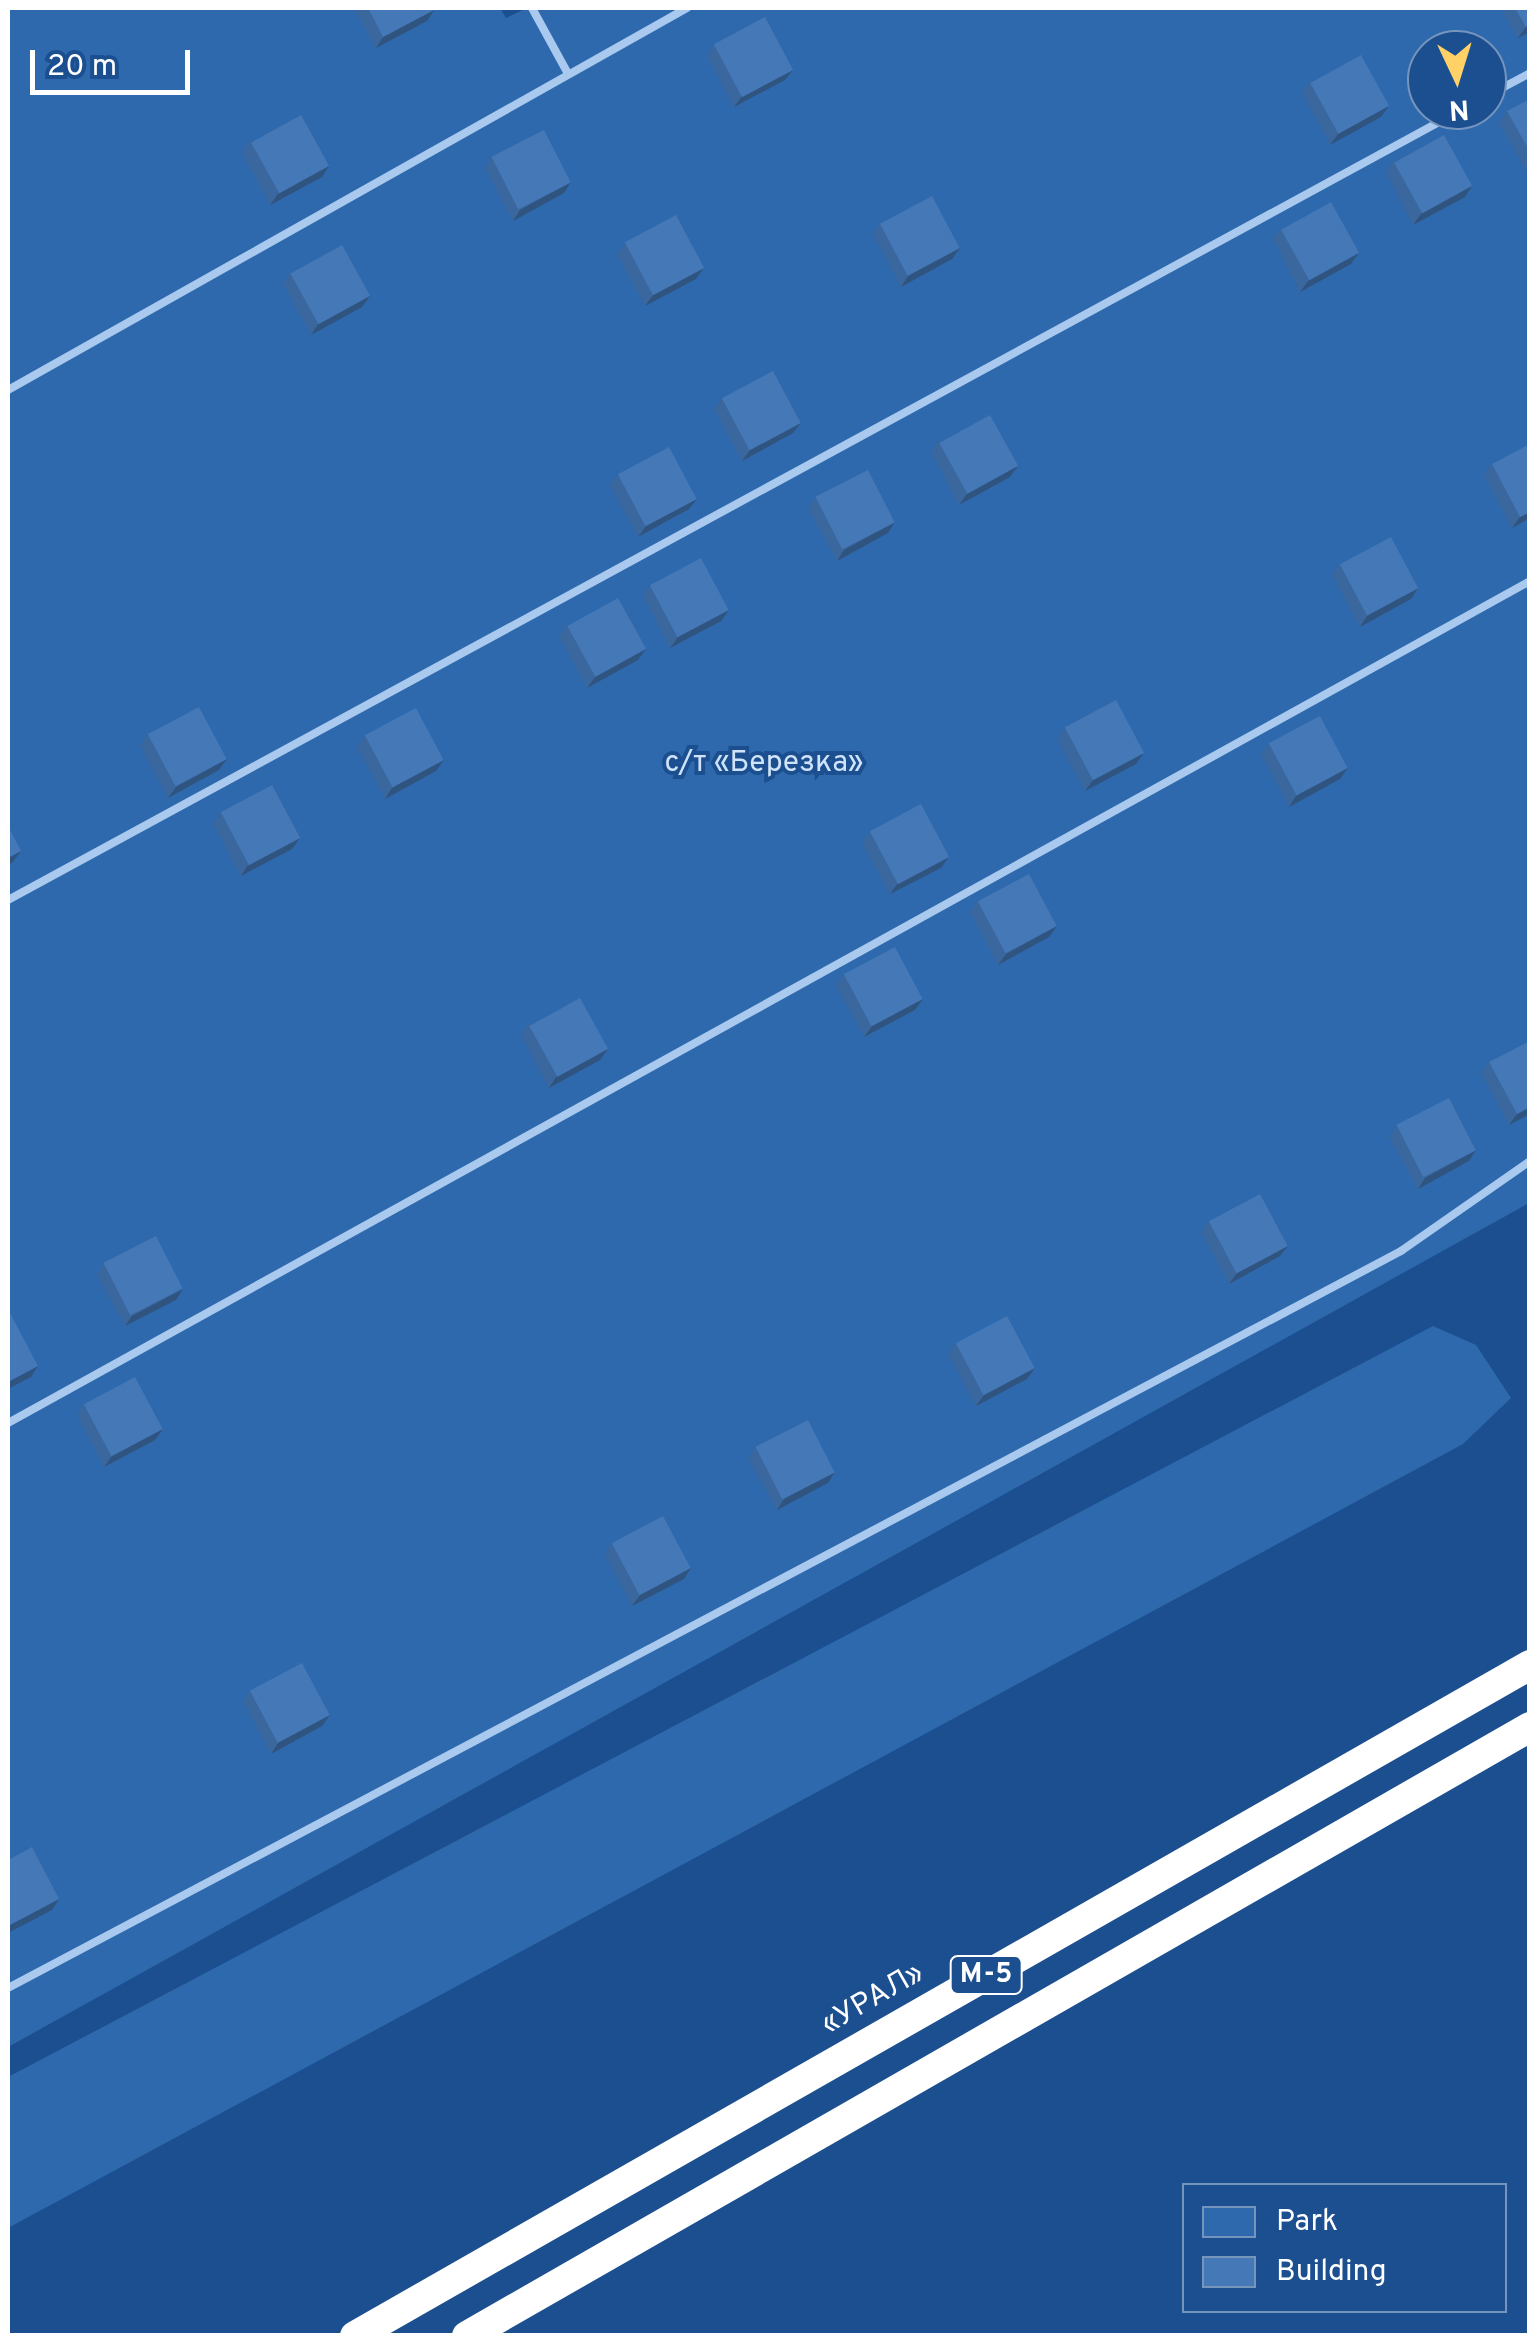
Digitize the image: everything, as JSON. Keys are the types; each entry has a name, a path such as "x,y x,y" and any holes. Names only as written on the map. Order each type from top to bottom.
{"highway":[{"name":"«УРАЛ»","path":"355,2336 1530,1665"},
{"name":"М-5","path":"467,2336 1530,1727"}],"lane":[{"path":"532,8 568,72"},
{"path":"8,390 687,8"},
{"path":"1507,85 1530,73"},
{"path":"8,900 1424,130"},
{"path":"8,1422 1530,581"},
{"path":"8,1988 1401,1250 1530,1161"}],"green space":[{"name":"с/т «Березка»","path":"8,8 500,8 506,18 527,8 1529,8 1529,1203 8,2047"},
{"path":"1433,1326 1476,1345 1511,1398 1463,1444 8,2228 8,2077"}],"building":[{"path":"368,8 433,8 434,10 383,37"},
{"path":"1515,8 1530,8 1530,25 1526,27"},
{"path":"765,17 793,70 742,97 714,44"},
{"path":"1361,55 1389,106 1338,134 1310,83"},
{"path":"1530,99 1530,152 1507,111"},
{"path":"301,115 329,166 279,193 251,143"},
{"path":"544,130 571,183 518,209 491,157"},
{"path":"1444,135 1472,186 1422,213 1394,163"},
{"path":"932,196 960,248 908,276 880,224"},
{"path":"1331,202 1359,253 1309,280 1281,230"},
{"path":"676,215 704,268 653,295 625,242"},
{"path":"342,245 370,296 319,324 290,274"},
{"path":"773,371 801,423 749,450 722,398"},
{"path":"990,415 1018,466 967,494 939,443"},
{"path":"1530,444 1530,512 1520,517 1492,464"},
{"path":"669,447 697,499 645,526 618,474"},
{"path":"868,470 895,523 842,549 815,497"},
{"path":"1391,537 1418,588 1367,615 1340,564"},
{"path":"701,558 729,610 677,637 650,585"},
{"path":"618,598 646,649 595,677 567,626"},
{"path":"1116,700 1144,753 1093,780 1065,727"},
{"path":"199,707 227,759 175,786 148,734"},
{"path":"416,708 444,760 392,787 365,735"},
{"path":"1320,716 1348,768 1296,795 1269,743"},
{"path":"272,785 300,838 249,865 221,812"},
{"path":"921,804 949,857 898,884 870,831"},
{"path":"8,826 21,851 8,858"},
{"path":"1029,874 1057,926 1005,953 978,901"},
{"path":"895,947 923,999 871,1026 844,974"},
{"path":"580,998 608,1049 557,1077 529,1026"},
{"path":"1530,1041 1530,1107 1517,1114 1489,1062"},
{"path":"1449,1098 1476,1151 1423,1177 1396,1125"},
{"path":"1260,1194 1288,1246 1236,1273 1209,1221"},
{"path":"156,1236 183,1289 130,1315 103,1263"},
{"path":"8,1315 38,1366 8,1382"},
{"path":"1007,1316 1035,1368 983,1395 956,1343"},
{"path":"135,1377 163,1429 111,1456 84,1404"},
{"path":"808,1420 835,1473 782,1499 755,1447"},
{"path":"663,1516 691,1568 639,1595 612,1543"},
{"path":"302,1663 330,1715 278,1743 250,1691"},
{"path":"32,1847 59,1899 8,1926 8,1860"}]}
